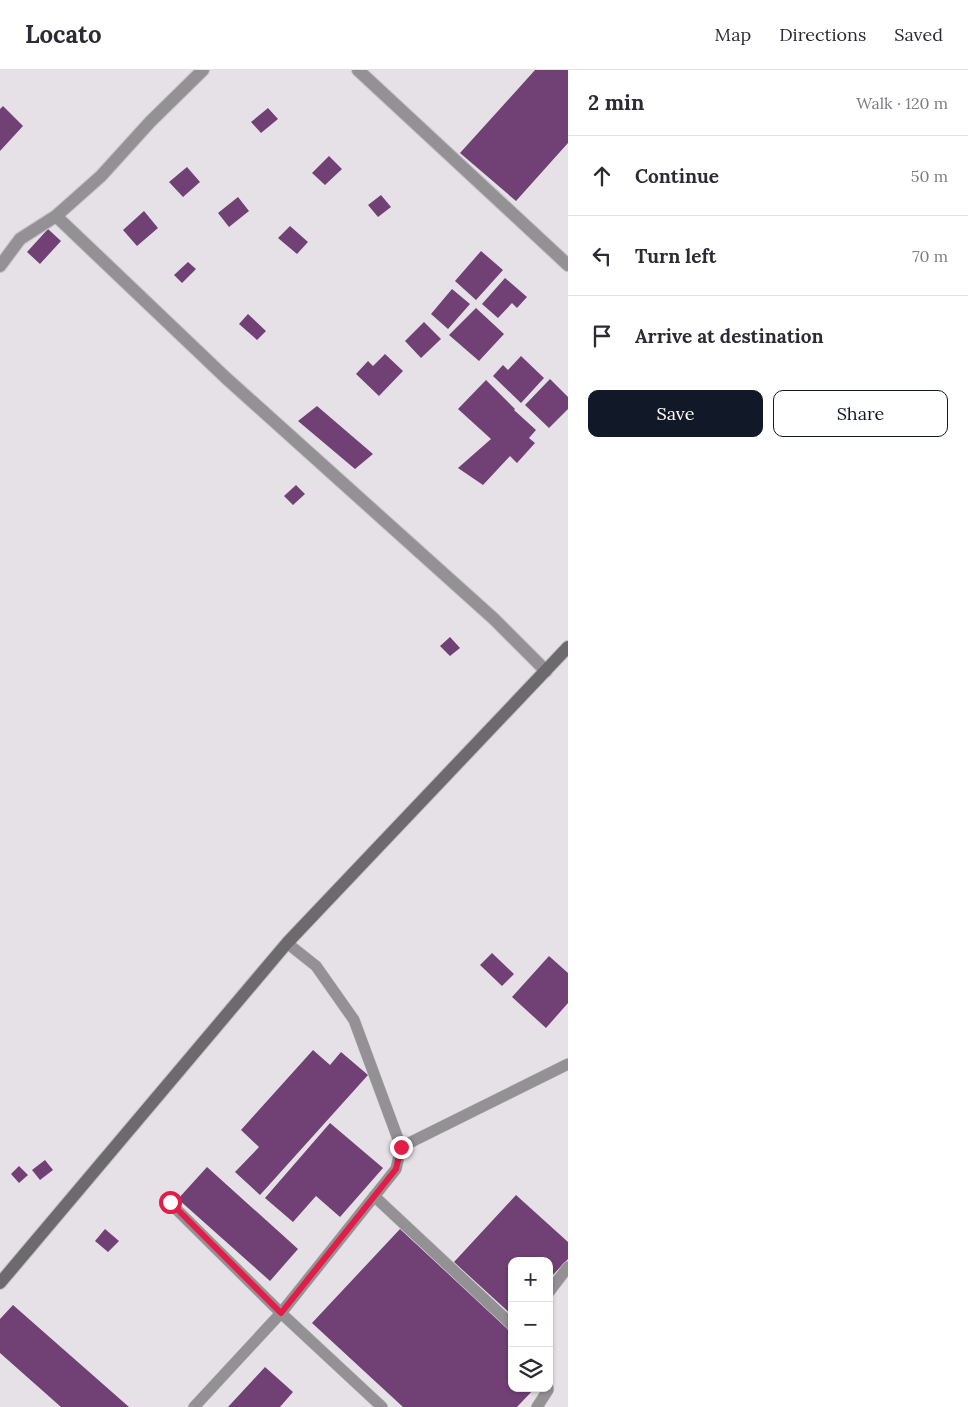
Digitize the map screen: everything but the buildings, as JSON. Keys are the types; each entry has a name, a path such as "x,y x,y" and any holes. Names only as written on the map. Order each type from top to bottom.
{"street":[{"path":"0,266 20,239 56,216 101,176 150,122 203,70"},
{"path":"358,70 568,265"},
{"path":"56,216 226,378 494,619 546,671"},
{"path":"0,1283 287,943 568,647"}],"lane":[{"path":"194,1407 281,1313 396,1169 401,1147 354,1020 316,966 287,943"},
{"path":"401,1147 568,1064"},
{"path":"374,1196 508,1321"},
{"path":"170,1202 281,1313 382,1407"},
{"path":"553,1287 568,1267"},
{"path":"537,1407 547,1392"}],"route":[{"path":"170,1202 281,1313 396,1169 401,1147"}]}
